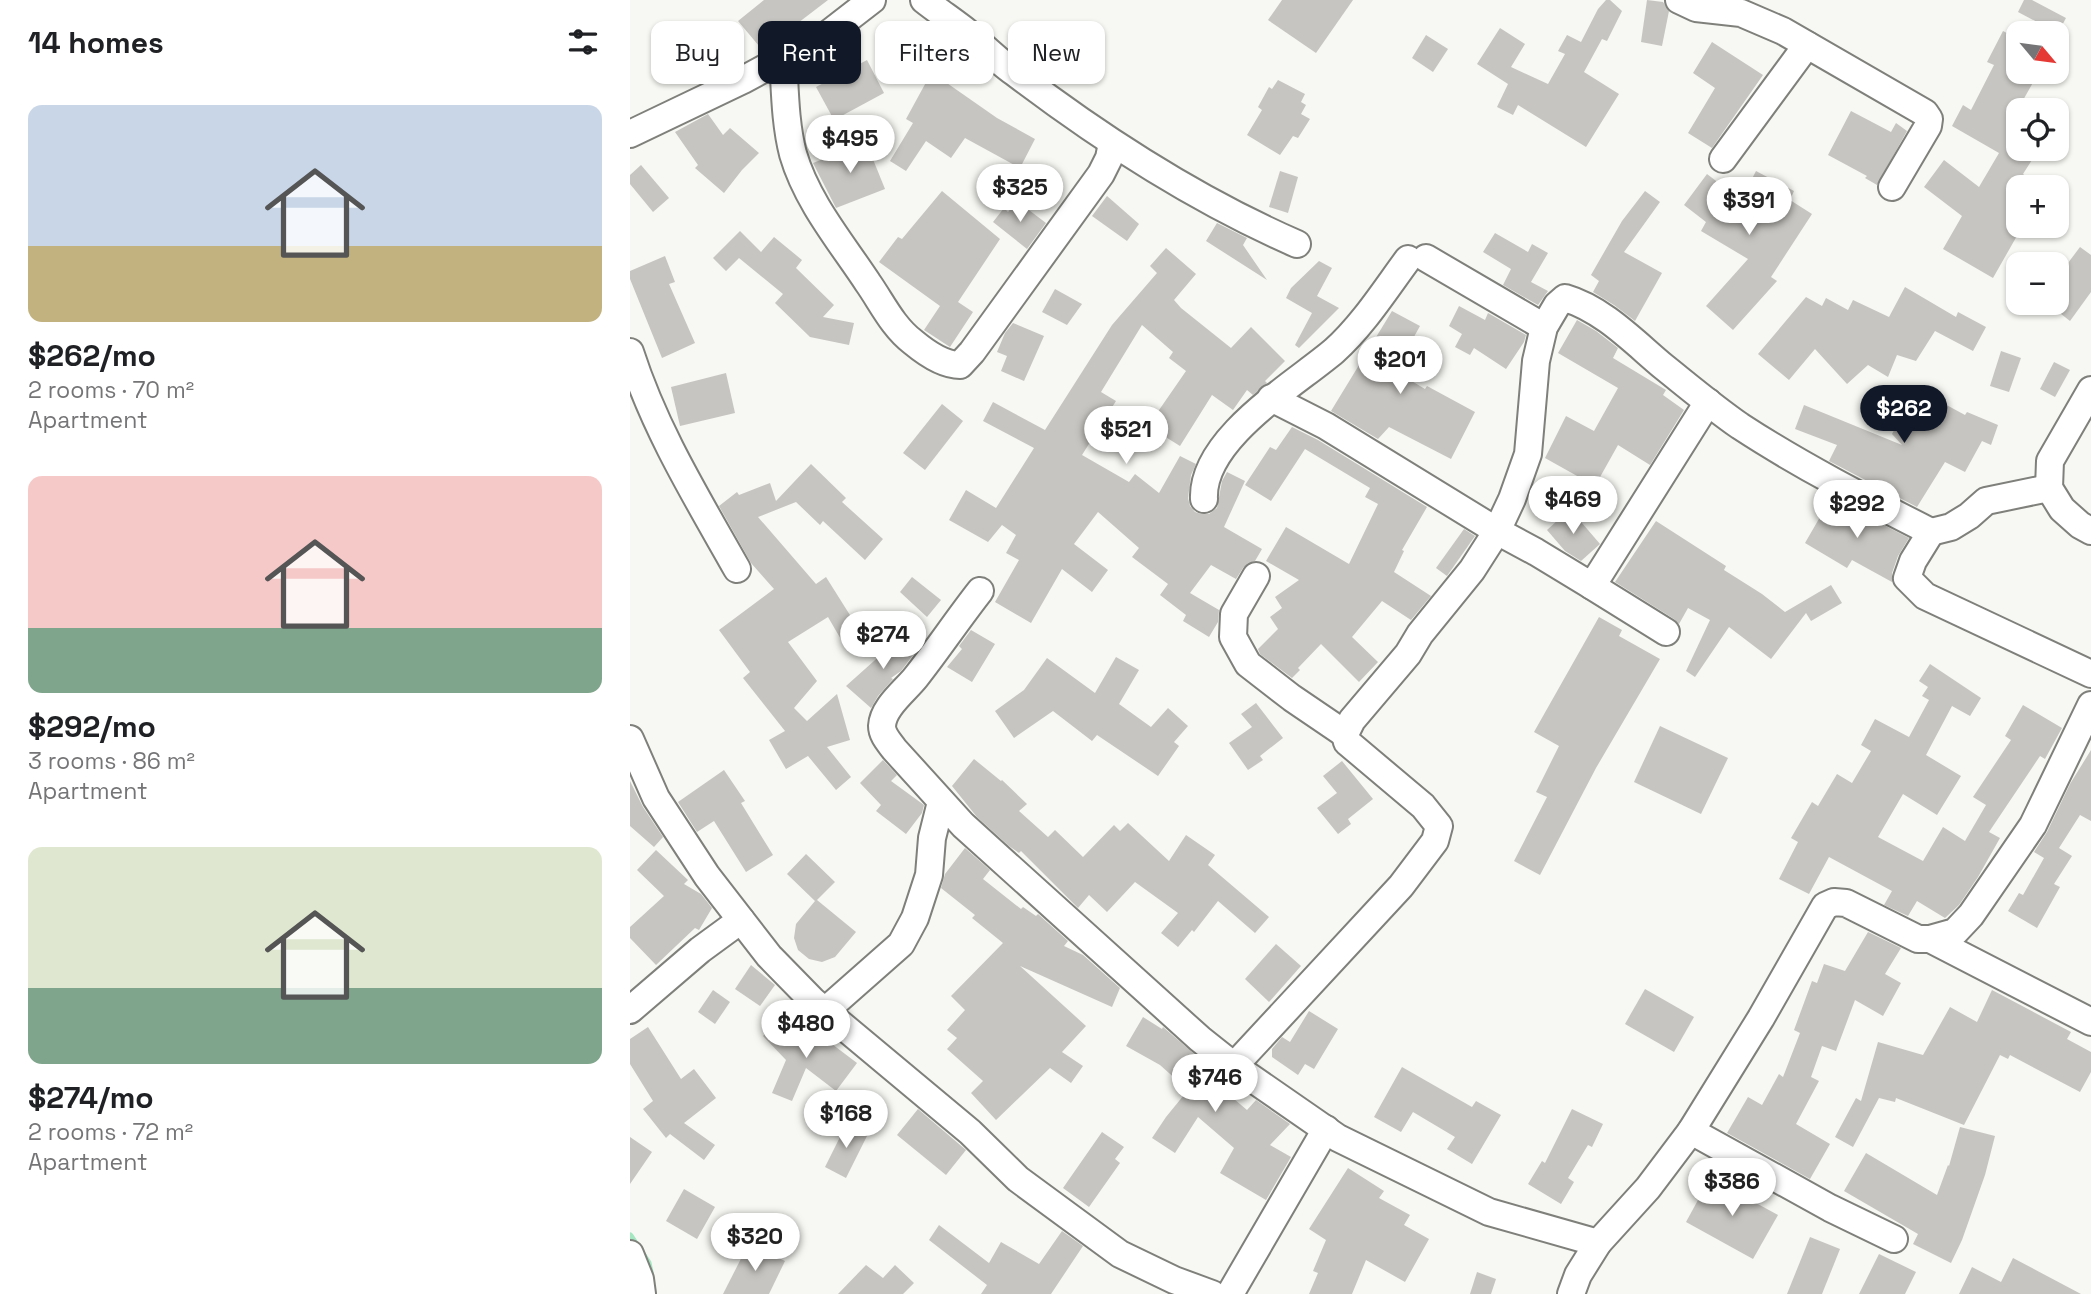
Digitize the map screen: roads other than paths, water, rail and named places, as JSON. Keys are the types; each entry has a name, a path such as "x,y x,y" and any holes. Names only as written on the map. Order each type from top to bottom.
{"street":[{"path":"845,21 872,0"},
{"path":"924,0 1013,72 1112,143 1175,182 1262,229 1297,244"},
{"path":"1679,0 1696,8 1745,7 1925,113 1929,119 1928,126 1892,187"},
{"path":"1723,159 1807,45"},
{"path":"630,134 758,72"},
{"path":"785,84 793,154 821,214 896,325 912,342 947,363 960,365 972,352 1101,174 1109,158 1112,143"},
{"path":"1204,499 1203,489 1215,461 1239,429 1271,398 1344,341 1417,258 1544,327"},
{"path":"1234,1066 1390,899 1435,841 1439,826 1423,806 1347,742 1345,734 1352,720 1408,654 1420,634 1472,570 1497,531 1528,454 1536,361 1544,327 1557,305 1565,298 1581,302 1635,341 1741,426 1825,479 1931,532 1951,527 1969,516 1986,500 2049,488"},
{"path":"630,352 641,387 665,442 737,569"},
{"path":"2091,390 2050,461 2049,488 2062,509 2091,531"},
{"path":"1271,398 1326,426 1666,632"},
{"path":"1592,586 1708,402"},
{"path":"1931,532 1913,561 1907,578 1914,587 1925,596 2091,674"},
{"path":"1256,576 1234,614 1233,636 1248,664 1345,734"},
{"path":"980,591 894,702 883,722 884,736 941,802 1174,1017 1234,1066 1338,1138 1489,1212 1598,1243"},
{"path":"1571,1294 1578,1275 1598,1243 1648,1188 1691,1131 1761,1018 1825,906 1834,902 1846,903 1918,939 1930,939 1955,932 1971,915 2033,825 2091,705"},
{"path":"630,738 656,798 707,876 769,956 813,1001 970,1132 1018,1179 1120,1254 1174,1280 1213,1294 1326,1129"},
{"path":"825,1011 901,944 915,918 929,875 932,838 941,802"},
{"path":"630,1010 700,950 741,920"},
{"path":"1930,939 2091,1023"},
{"path":"1691,1131 1830,1208 1894,1239"},
{"path":"630,1254 640,1279 642,1294"}],"waterway":[{"path":"630,1236 648,1263 650,1272"}]}
